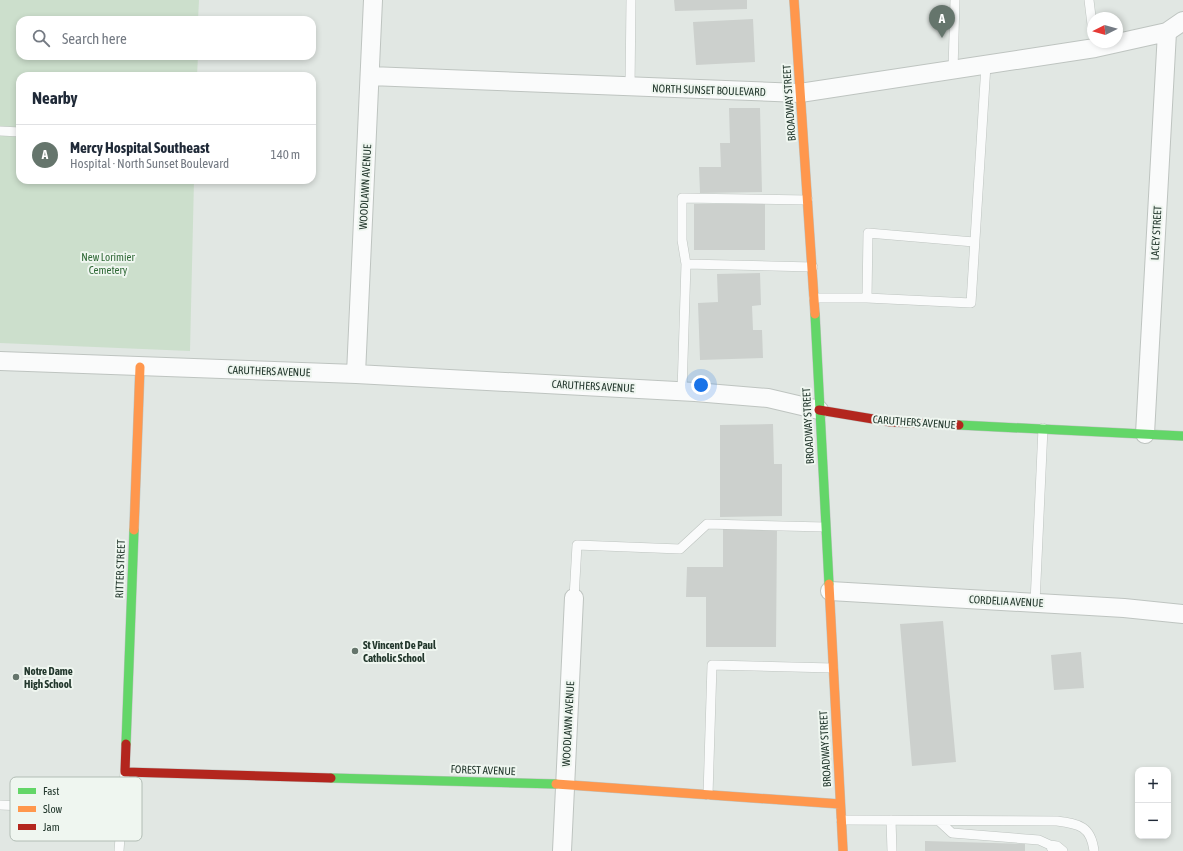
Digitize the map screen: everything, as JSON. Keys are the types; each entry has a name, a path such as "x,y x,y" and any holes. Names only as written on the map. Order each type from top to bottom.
{"street":[{"name":"WOODLAWN AVENUE","path":"356,374 373,0"},
{"name":"BROADWAY STREET","path":"794,0 813,267 825,527 830,590 843,851"},
{"name":"NORTH SUNSET BOULEVARD","path":"1123,37 1167,32 1183,22"},
{"name":"LACEY STREET","path":"1145,434 1167,32"},
{"name":"NORTH SUNSET BOULEVARD","path":"370,76 800,94 986,65 1087,43"},
{"name":"CARUTHERS AVENUE","path":"0,360 140,367 356,374 682,391 768,398 819,410 891,422 1042,428 1183,436"},
{"name":"RITTER STREET","path":"125,772 140,367"},
{"name":"CORDELIA AVENUE","path":"830,590 1124,608 1183,614"},
{"name":"WOODLAWN AVENUE","path":"562,851 574,598"},
{"name":"FOREST AVENUE","path":"125,772 565,784 840,804"}],"lane":[{"path":"630,87 631,0"},
{"path":"953,70 955,0"},
{"path":"1089,0 1090,12"},
{"path":"814,298 867,298 971,303 986,65"},
{"path":"0,131 16,132"},
{"path":"682,391 686,264 682,240 682,198 808,200"},
{"path":"867,298 868,233 974,242"},
{"path":"686,264 813,267"},
{"path":"1035,602 1042,428"},
{"path":"574,598 577,545 680,549 707,524 825,527"},
{"path":"708,795 712,665 834,668"},
{"path":"125,772 125,777"},
{"path":"0,805 10,805"},
{"path":"841,820 939,820 1074,823 1085,828 1093,840 1094,851"},
{"path":"891,820 892,851"},
{"path":"939,820 952,833 1039,840 1052,848 1058,846 1064,851"},
{"path":"119,851 120,841"}],"green space":[{"name":"New Lorimier Cemetery","path":"0,0 199,0 198,16 16,16 16,60 198,60 197,72 16,72 16,184 194,184 190,351 0,343"}],"building":[{"path":"674,0 747,0 747,9 675,11"},
{"path":"753,19 755,62 696,65 693,22"},
{"path":"729,108 760,108 762,192 700,193 699,167 721,167 720,143 730,143"},
{"path":"694,204 765,204 765,250 694,250"},
{"path":"760,273 761,305 752,306 753,330 762,330 763,358 700,360 698,303 718,302 717,274"},
{"path":"773,424 774,464 782,464 782,516 720,517 720,425"},
{"path":"723,528 777,529 776,647 706,647 706,597 686,597 687,567 723,567"},
{"path":"943,621 956,762 912,766 900,624"},
{"path":"1081,652 1084,688 1054,690 1051,655"},
{"path":"925,841 1025,844 1025,851 925,851"}],"traffic: fast":[{"path":"815,314 829,584"},
{"path":"959,425 1183,436"},
{"path":"126,744 134,530"},
{"path":"331,778 556,784"}],"traffic: slow":[{"path":"794,0 815,314"},
{"path":"134,530 140,367"},
{"path":"829,584 843,851"},
{"path":"556,784 840,804"}],"traffic: jam":[{"path":"819,410 891,422 959,425"},
{"path":"126,744 125,772 331,778"}],"place":[{"name":"Mercy Hospital Southeast","path":"942,38"},
{"name":"St Vincent De Paul Catholic School","path":"355,651"},
{"name":"Notre Dame High School","path":"16,677"}]}
